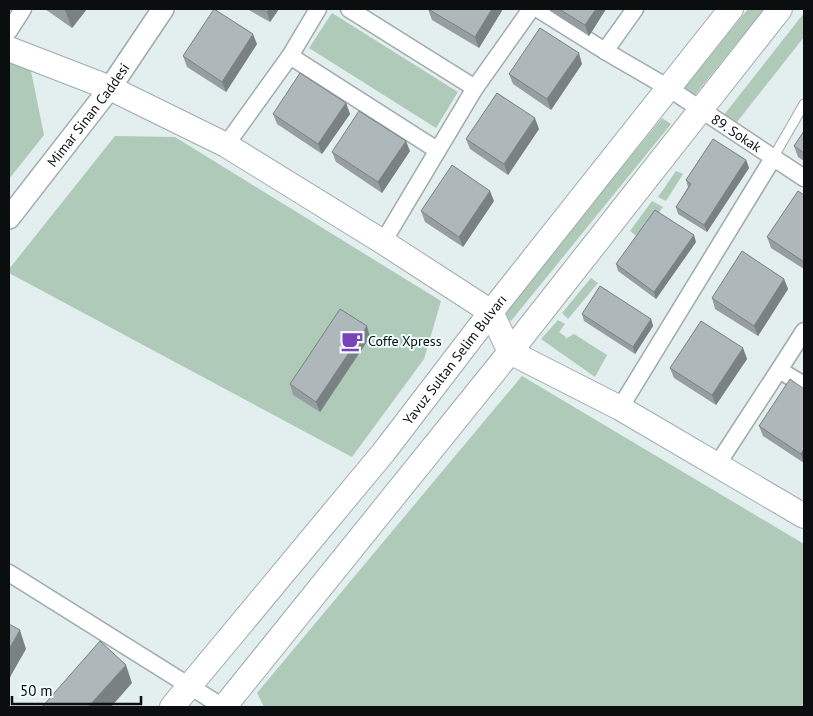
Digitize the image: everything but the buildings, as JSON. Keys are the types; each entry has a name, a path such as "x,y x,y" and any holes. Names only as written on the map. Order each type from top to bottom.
{"main road":[{"name":"Yavuz Sultan Selim Bulvarı","path":"172,707 383,453 667,87 731,9"},
{"path":"223,707 510,352 780,9"},
{"path":"9,49 110,88 226,146 383,242 491,312 510,352 620,408 804,516"}],"street":[{"path":"9,31 22,9"},
{"name":"Mimar Sinan Caddesi","path":"9,218 110,88 163,9"},
{"path":"226,146 290,56 318,9"},
{"path":"348,9 475,88"},
{"path":"383,242 475,88 531,9"},
{"name":"89. Sokak","path":"538,9 667,87 804,178"},
{"path":"605,51 635,9"},
{"path":"290,56 437,150"},
{"path":"620,408 773,158"},
{"path":"718,465 804,331"},
{"path":"779,370 804,385"},
{"path":"9,573 223,707"}],"lane":[{"path":"773,158 804,104"}],"green space":[{"path":"748,9 764,9 686,106 676,98"},
{"path":"332,13 458,92 436,128 309,48"},
{"path":"804,13 804,37 729,132 716,125"},
{"path":"9,61 31,71 44,135 9,179"},
{"path":"662,118 671,124 511,321 501,315"},
{"path":"115,136 175,137 441,301 424,359 352,457 9,273 9,269"},
{"path":"676,171 683,174 666,201 658,197"},
{"path":"652,201 663,207 639,238 630,231"},
{"path":"591,278 598,283 568,319 562,313"},
{"path":"558,320 565,324 559,332 566,337 565,339 574,334 607,355 595,377 541,339"},
{"path":"522,376 804,544 804,707 264,707 257,693"}],"place":[{"name":"Coffe Xpress","path":"352,341"}]}
